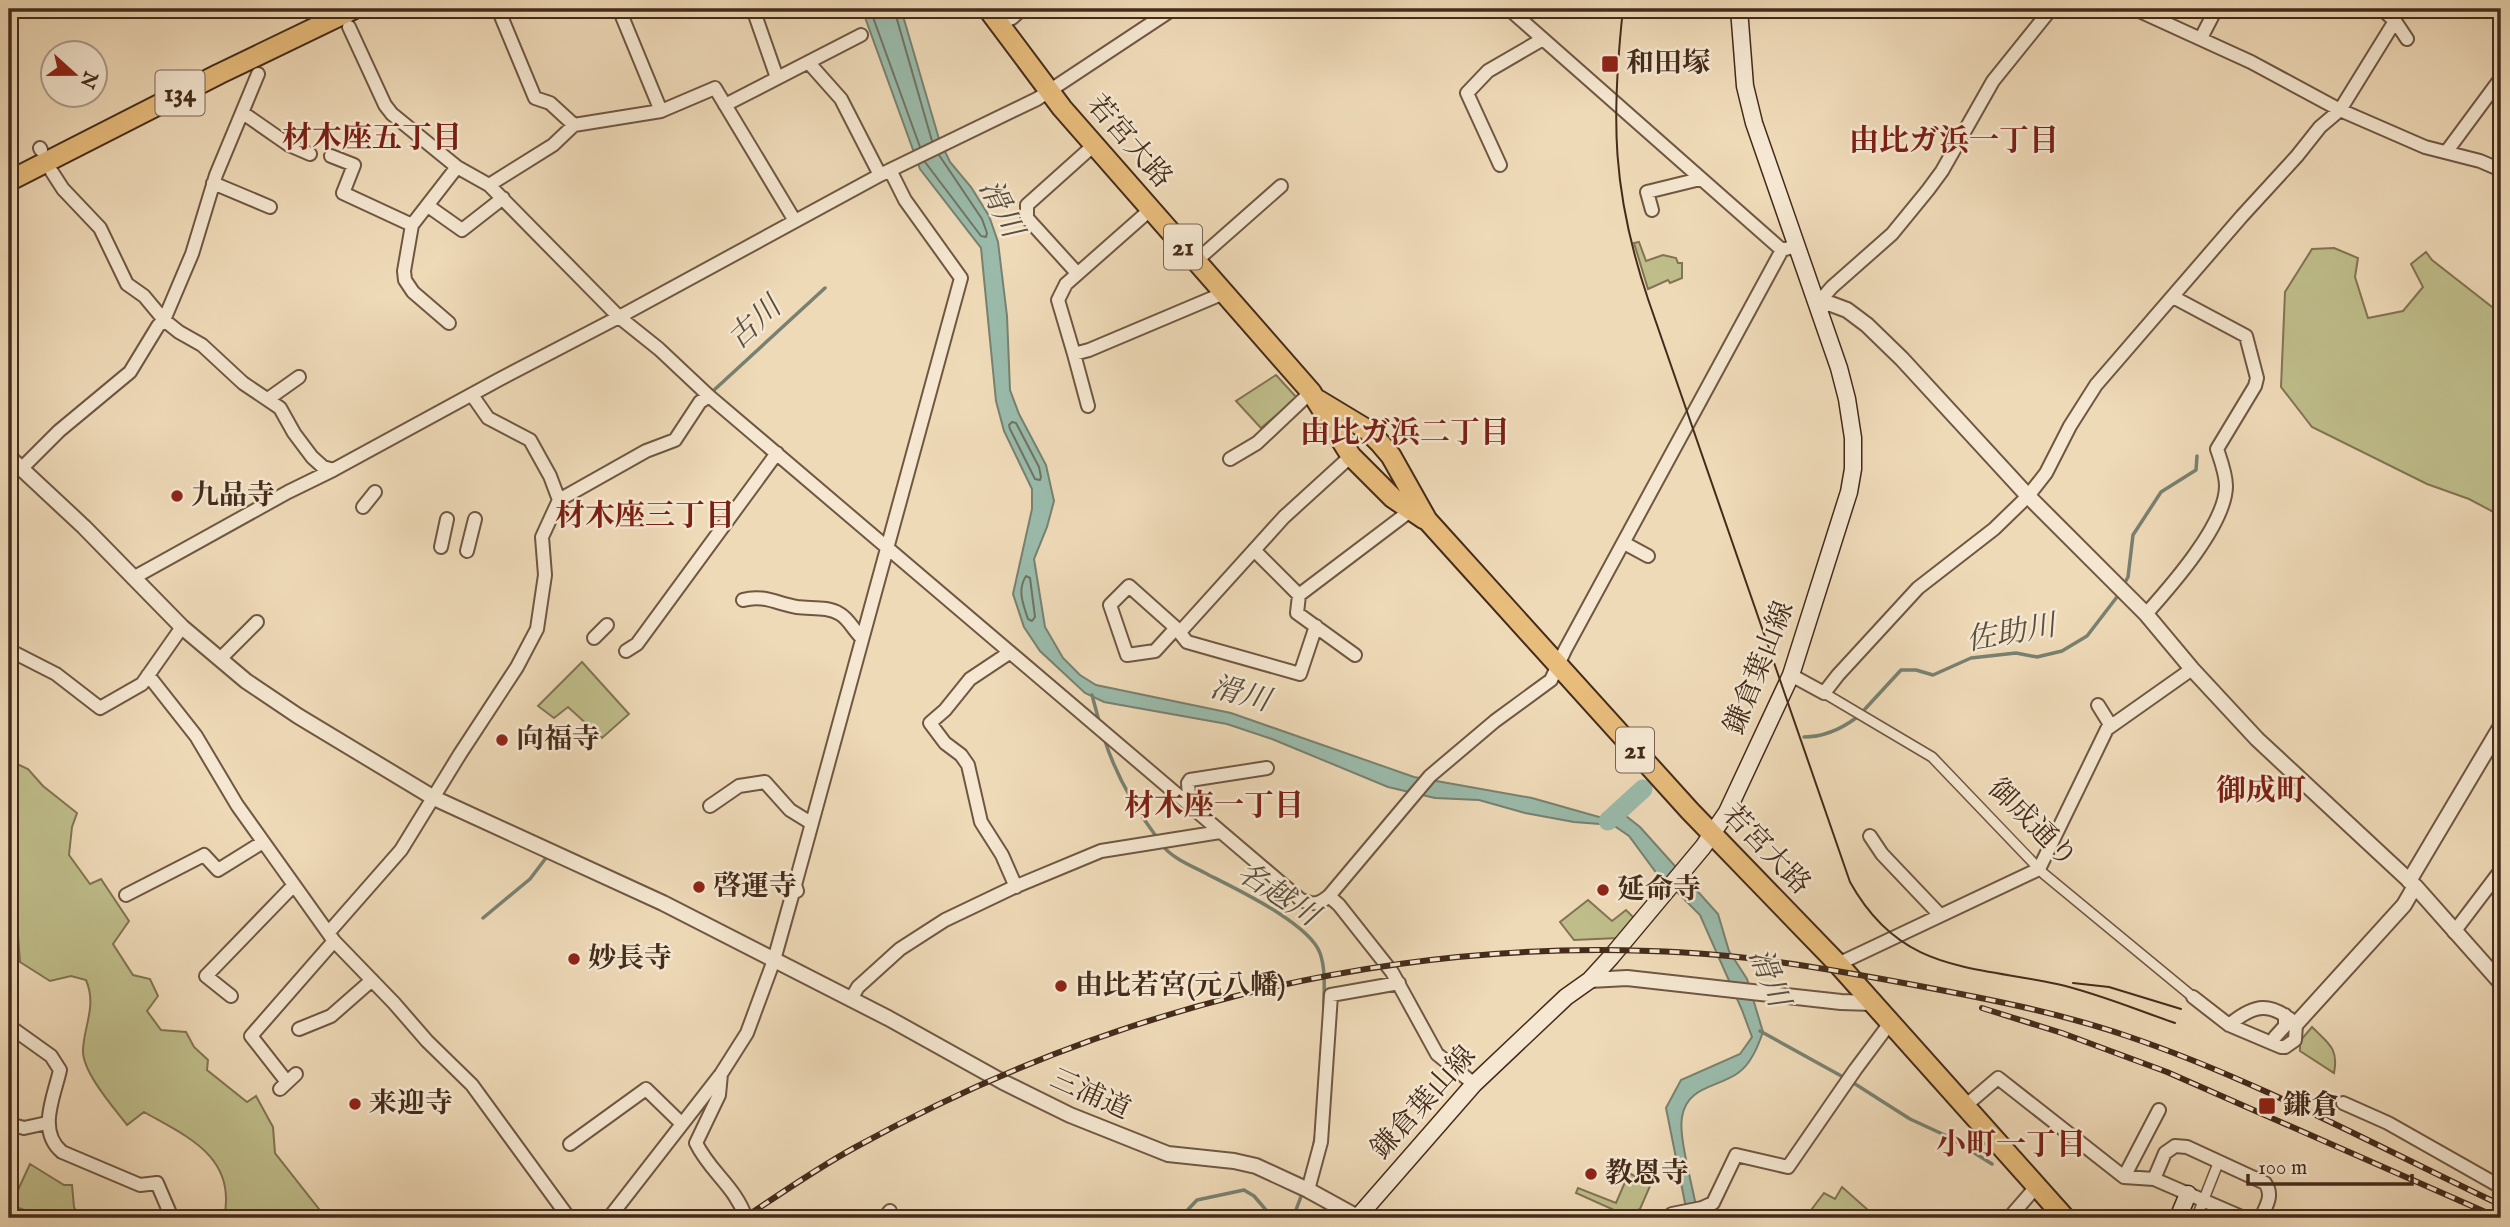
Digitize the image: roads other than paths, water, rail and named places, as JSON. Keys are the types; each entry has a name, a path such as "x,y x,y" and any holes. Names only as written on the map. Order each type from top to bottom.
{"main road":[{"name":"鎌倉葉山線","path":"1358,1218 1474,1084 1566,997 1590,980 1624,943 1727,812 1791,675 1849,492 1853,469 1852,428 1847,399 1817,304 1789,248 1754,123 1745,86 1739,9"},
{"name":"若宮大路","path":"994,16 1050,92 1094,145 1315,396 1352,456 1377,484 1418,516 1712,834 1838,964 2065,1218"},
{"name":"134","path":"9,181 219,74 351,18"},
{"name":"若宮大路","path":"1315,396 1366,429 1380,443 1391,456 1418,516"},
{"path":"2178,1218 2196,1197"}],"street":[{"path":"498,9 535,98 550,103 574,125"},
{"path":"619,9 661,111"},
{"path":"753,9 779,77"},
{"path":"994,16 1012,18 1022,9"},
{"path":"133,578 288,492 885,173 1050,92 1173,9"},
{"path":"351,18 360,50 385,106 392,114 457,167 489,186 503,198 619,317 1009,653 1301,900 1316,904 1329,896 1430,776 1495,721 1551,680 1624,543 1789,248 1700,178 1509,9"},
{"path":"1817,304 1832,287 1892,234 1928,190 1942,171 1993,81 2051,9"},
{"path":"2135,9 2201,38 2340,110 2425,147 2447,151 2501,170"},
{"path":"2201,38 2216,9"},
{"path":"2382,9 2395,21 2407,39"},
{"path":"1824,693 1918,588 1994,529 2028,496 2046,473 2095,384 2320,127 2340,110 2395,21"},
{"path":"725,105 861,35"},
{"path":"1500,165 1467,93 1488,71 1543,39"},
{"path":"609,1218 721,1074 754,1020 796,888 811,823 961,278 885,173 841,99 809,62"},
{"path":"21,469 59,431 130,372 164,320 192,254 214,183 258,74"},
{"path":"2447,151 2501,78"},
{"path":"489,186 553,145 574,125 661,111 715,88 795,221"},
{"path":"243,113 289,145 310,153"},
{"path":"1077,273 1027,218 1027,205 1094,145"},
{"path":"331,156 354,165 343,193 412,225"},
{"path":"449,323 413,292 405,280 404,271 412,225 457,167"},
{"path":"52,172 63,189 100,228 127,284 145,296 164,320 202,345 243,383 280,408 312,457 323,467 333,470"},
{"path":"1652,209 1647,192 1700,178"},
{"path":"214,183 270,207"},
{"path":"1196,261 1281,186"},
{"path":"428,206 462,230 503,198"},
{"path":"1088,406 1058,300 1066,284 1077,273 1151,209"},
{"path":"1074,354 1224,293"},
{"path":"2146,614 2200,549 2223,501 2226,486 2217,449 2255,386 2257,378 2246,336 2173,297"},
{"path":"1817,304 1831,304 1847,310 1867,325 1938,397 2028,496 2146,614 2257,739 2412,884 2501,983"},
{"path":"268,399 299,377"},
{"path":"288,1082 251,1036 401,850 517,667 537,629 545,575 542,537 559,500 646,451 675,440 706,393"},
{"path":"472,395 488,418 530,440 550,476 559,500"},
{"path":"1230,459 1257,443 1315,396"},
{"path":"626,652 637,644 778,453"},
{"path":"1316,626 1300,674 1187,642 1178,630 1129,586 1111,605 1127,656 1155,651 1178,630 1284,517 1352,456"},
{"name":"三浦道","path":"9,457 84,527 182,627 220,659 269,697 434,798 663,903 851,999 1003,1082 1117,1135 1168,1154 1256,1166 1358,1218"},
{"path":"363,507 375,492"},
{"path":"1299,595 1418,516"},
{"path":"441,547 447,519"},
{"path":"467,551 475,519"},
{"path":"1624,543 1648,556"},
{"path":"1254,550 1299,595"},
{"path":"1299,595 1297,613 1355,655"},
{"path":"743,600 762,598 798,607 824,608 844,616 862,638"},
{"path":"220,659 257,622"},
{"path":"594,638 607,625"},
{"path":"9,650 56,674 100,708 142,684 182,627"},
{"path":"1009,653 970,678 946,710 930,723 945,743 961,755 968,765 981,822 1002,855 1016,887"},
{"path":"1838,964 2039,869 2107,729 2192,668"},
{"path":"148,675 196,736 262,842 332,937 427,1041 472,1085 569,1218"},
{"name":"御成通り","path":"1791,675 1932,757 2039,869 2229,1025"},
{"path":"2098,705 2111,726"},
{"path":"2229,1025 2247,1024 2275,1037 2285,1036 2290,1020 2404,905 2412,884 2501,726"},
{"path":"1190,807 1190,780 1267,768"},
{"path":"710,806 738,786 765,782 790,810 811,823"},
{"path":"851,999 858,986 900,949 946,920 1016,887 1101,850 1220,832"},
{"path":"1870,836 1882,853 1940,915"},
{"path":"126,895 204,855 218,870 262,842"},
{"path":"2454,932 2501,870"},
{"path":"231,996 206,976 294,885"},
{"path":"1329,896 1365,937 1399,983 1402,994 1437,1054 1474,1084"},
{"path":"1590,980 1627,978 1755,990 1841,1002 1873,1003"},
{"path":"299,1029 331,1016 372,979"},
{"path":"1303,1188 1321,1142 1331,995 1399,983"},
{"path":"2271,1007 2290,1020 2295,1040 2285,1047 2229,1025 2242,1013 2271,1007"},
{"path":"2258,1029 2255,1018 2260,1009"},
{"path":"1668,1218 1672,1214 1713,1203 1736,1155 1788,1167 1854,1070 1890,1024"},
{"path":"9,1026 51,1056 60,1070 47,1123 57,1148 140,1185 157,1183 172,1218"},
{"path":"721,1074 719,1095 696,1143 741,1202 746,1218"},
{"path":"1964,1107 1997,1078 2124,1177 2154,1180 2244,1218"},
{"path":"570,1144 646,1089 682,1124"},
{"path":"2343,1103 2388,1123 2501,1187"},
{"path":"2124,1177 2159,1110"},
{"path":"9,1124 24,1128 47,1123"},
{"path":"2154,1180 2165,1153 2175,1146 2187,1147 2260,1179 2268,1186 2269,1198 2261,1218"},
{"path":"2198,1214 2196,1197 2219,1161"},
{"path":"2009,1218 2036,1187"}],"water":[{"path":"862,9 901,9 939,139 950,162 971,187 989,216 998,242 1007,316 1010,390 1019,414 1046,465 1054,501 1034,559 1045,627 1063,658 1080,675 1096,685 1231,713 1414,777 1532,798 1599,817 1626,816 1640,827 1718,914 1729,951 1747,979 1763,1032 1754,1054 1743,1069 1730,1078 1696,1093 1685,1107 1681,1127 1682,1139 1698,1218 1688,1218 1666,1108 1681,1080 1740,1054 1752,1037 1700,915 1663,882 1629,836 1613,825 1574,822 1525,813 1479,800 1435,798 1388,787 1272,739 1227,724 1104,702 1085,693 1040,651 1024,627 1013,594 1032,509 1032,489 1004,431 996,401 981,248 920,169"}],"waterway":[{"name":"古川","path":"713,391 825,288"},
{"name":"佐助川","path":"2123,586 2128,577 2133,535 2161,492 2196,470 2197,456"},
{"name":"佐助川","path":"1865,709 1901,670 1916,670 1933,675 1971,658 2016,653 2037,657 2062,651 2087,636 2120,593"},
{"name":"名越川","path":"1092,695 1099,721"},
{"name":"佐助川","path":"1804,737 1832,732 1856,718"},
{"name":"名越川","path":"1104,738 1126,791 1158,839"},
{"path":"1608,821 1643,789"},
{"name":"名越川","path":"1162,845 1183,862 1235,888 1302,930 1320,953 1324,1017"},
{"path":"483,918 530,879 549,854"},
{"path":"1760,1031 1845,1078"},
{"path":"1852,1082 1910,1119 1949,1137 1992,1164"},
{"name":"名越川","path":"1313,1149 1316,1133"},
{"name":"名越川","path":"1180,1218 1197,1200 1244,1190 1254,1196 1273,1218"},
{"name":"名越川","path":"1293,1218 1303,1191"}],"tram line":[{"path":"1623,9 1616,121 1621,189 1636,260 1850,882 1870,911 1891,933 1914,949 1939,960 2072,988 2175,1023"},
{"path":"2073,983 2109,987 2181,1009"}],"railway":[{"path":"744,1218 840,1156 947,1100 1042,1059 1140,1024 1239,995 1340,973 1443,959 1546,951 1683,952 1780,962 2020,1006 2074,1020 2127,1036 2223,1073 2317,1115 2501,1205"},
{"path":"1982,1008 2062,1033 2167,1072 2499,1218"}],"place":[{"name":"和田塚","path":"1610,64"},
{"name":"九品寺","path":"177,496"},
{"name":"向福寺","path":"502,740"},
{"name":"啓運寺","path":"699,887"},
{"name":"延命寺","path":"1603,890"},
{"name":"妙長寺","path":"574,959"},
{"name":"由比若宮(元八幡)","path":"1061,986"},
{"name":"来迎寺","path":"355,1104"},
{"name":"鎌倉","path":"2267,1106"},
{"name":"教恩寺","path":"1591,1174"}],"district":[{"name":"材木座五丁目","path":"372,139"},
{"name":"由比ガ浜一丁目","path":"1954,142"},
{"name":"由比ガ浜二丁目","path":"1405,434"},
{"name":"材木座三丁目","path":"645,517"},
{"name":"御成町","path":"2261,792"},
{"name":"材木座一丁目","path":"1214,807"},
{"name":"小町一丁目","path":"2011,1146"}],"water label":[{"name":"滑川","path":"1000,209"},
{"name":"滑川","path":"1240,695"},
{"name":"滑川","path":"1768,978"}]}
